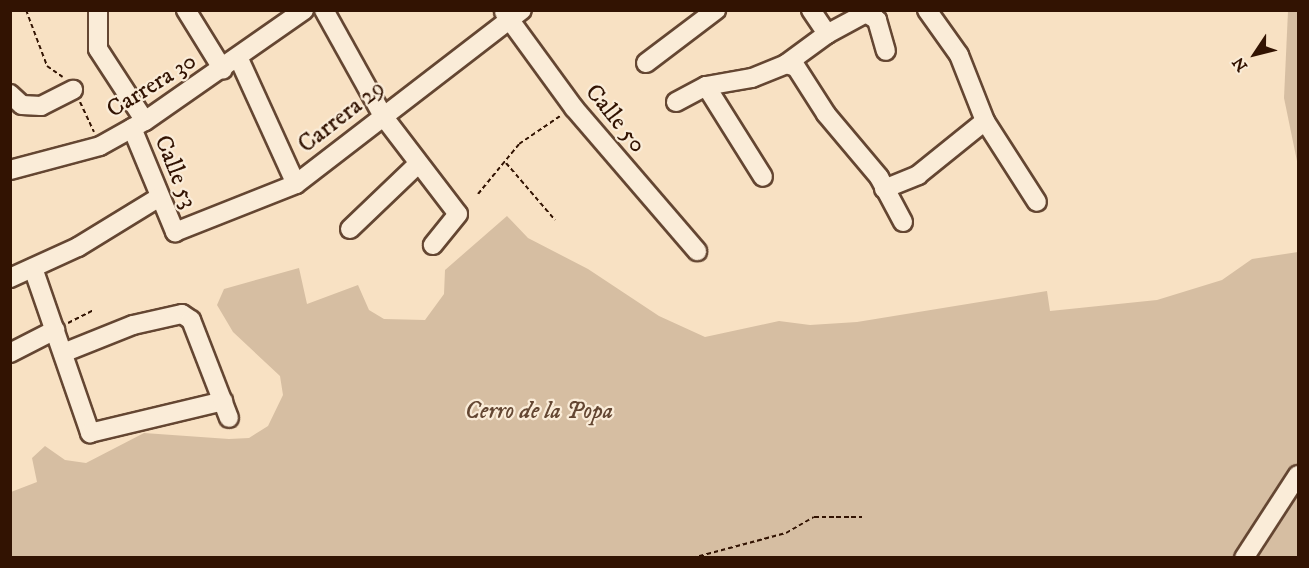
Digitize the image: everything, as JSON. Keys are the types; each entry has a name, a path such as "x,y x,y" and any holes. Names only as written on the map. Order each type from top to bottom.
{"street":[{"name":"Calle 53","path":"98,10 98,49 138,125 158,198 175,232"},
{"path":"186,10 223,70"},
{"name":"Carrera 30","path":"10,171 100,146 138,125 223,70 304,10"},
{"path":"324,10 383,116 458,214 433,245"},
{"path":"646,63 716,10"},
{"path":"811,10 827,33"},
{"path":"927,10 959,55 985,121 1037,202"},
{"path":"676,102 706,86 752,78 786,64 827,33 873,13 886,51"},
{"name":"Carrera 29","path":"175,232 296,184 511,14"},
{"name":"Calle 50","path":"511,14 574,108 697,251"},
{"path":"239,59 296,184"},
{"path":"786,64 796,67 884,189 903,222"},
{"path":"706,86 763,177"},
{"path":"10,94 22,105 41,106 73,90"},
{"path":"884,189 918,175 985,121"},
{"path":"350,229 418,164"},
{"path":"10,278 33,268 158,198"},
{"path":"33,268 90,432 226,409 191,320 182,314 133,325 63,353"},
{"path":"10,353 55,330"},
{"path":"1244,558 1299,475"}],"path":[{"path":"478,194 528,136 574,108"},
{"path":"506,162 555,220"},
{"path":"55,330 93,310"},
{"path":"692,558 786,533 814,517 862,517"}],"green space":[{"path":"1288,11 1298,11 1298,166 1284,98"},
{"name":"Cerro de la Popa","path":"507,216 528,238 588,269 659,316 705,337 779,321 810,325 857,322 1047,291 1050,311 1157,300 1222,280 1252,259 1298,252 1298,557 11,558 11,492 37,482 32,458 45,446 65,460 86,463 144,433 229,439 249,438 268,426 283,395 280,376 233,332 217,305 224,289 299,268 307,304 358,285 369,310 384,319 425,320 444,294 445,270"}]}
